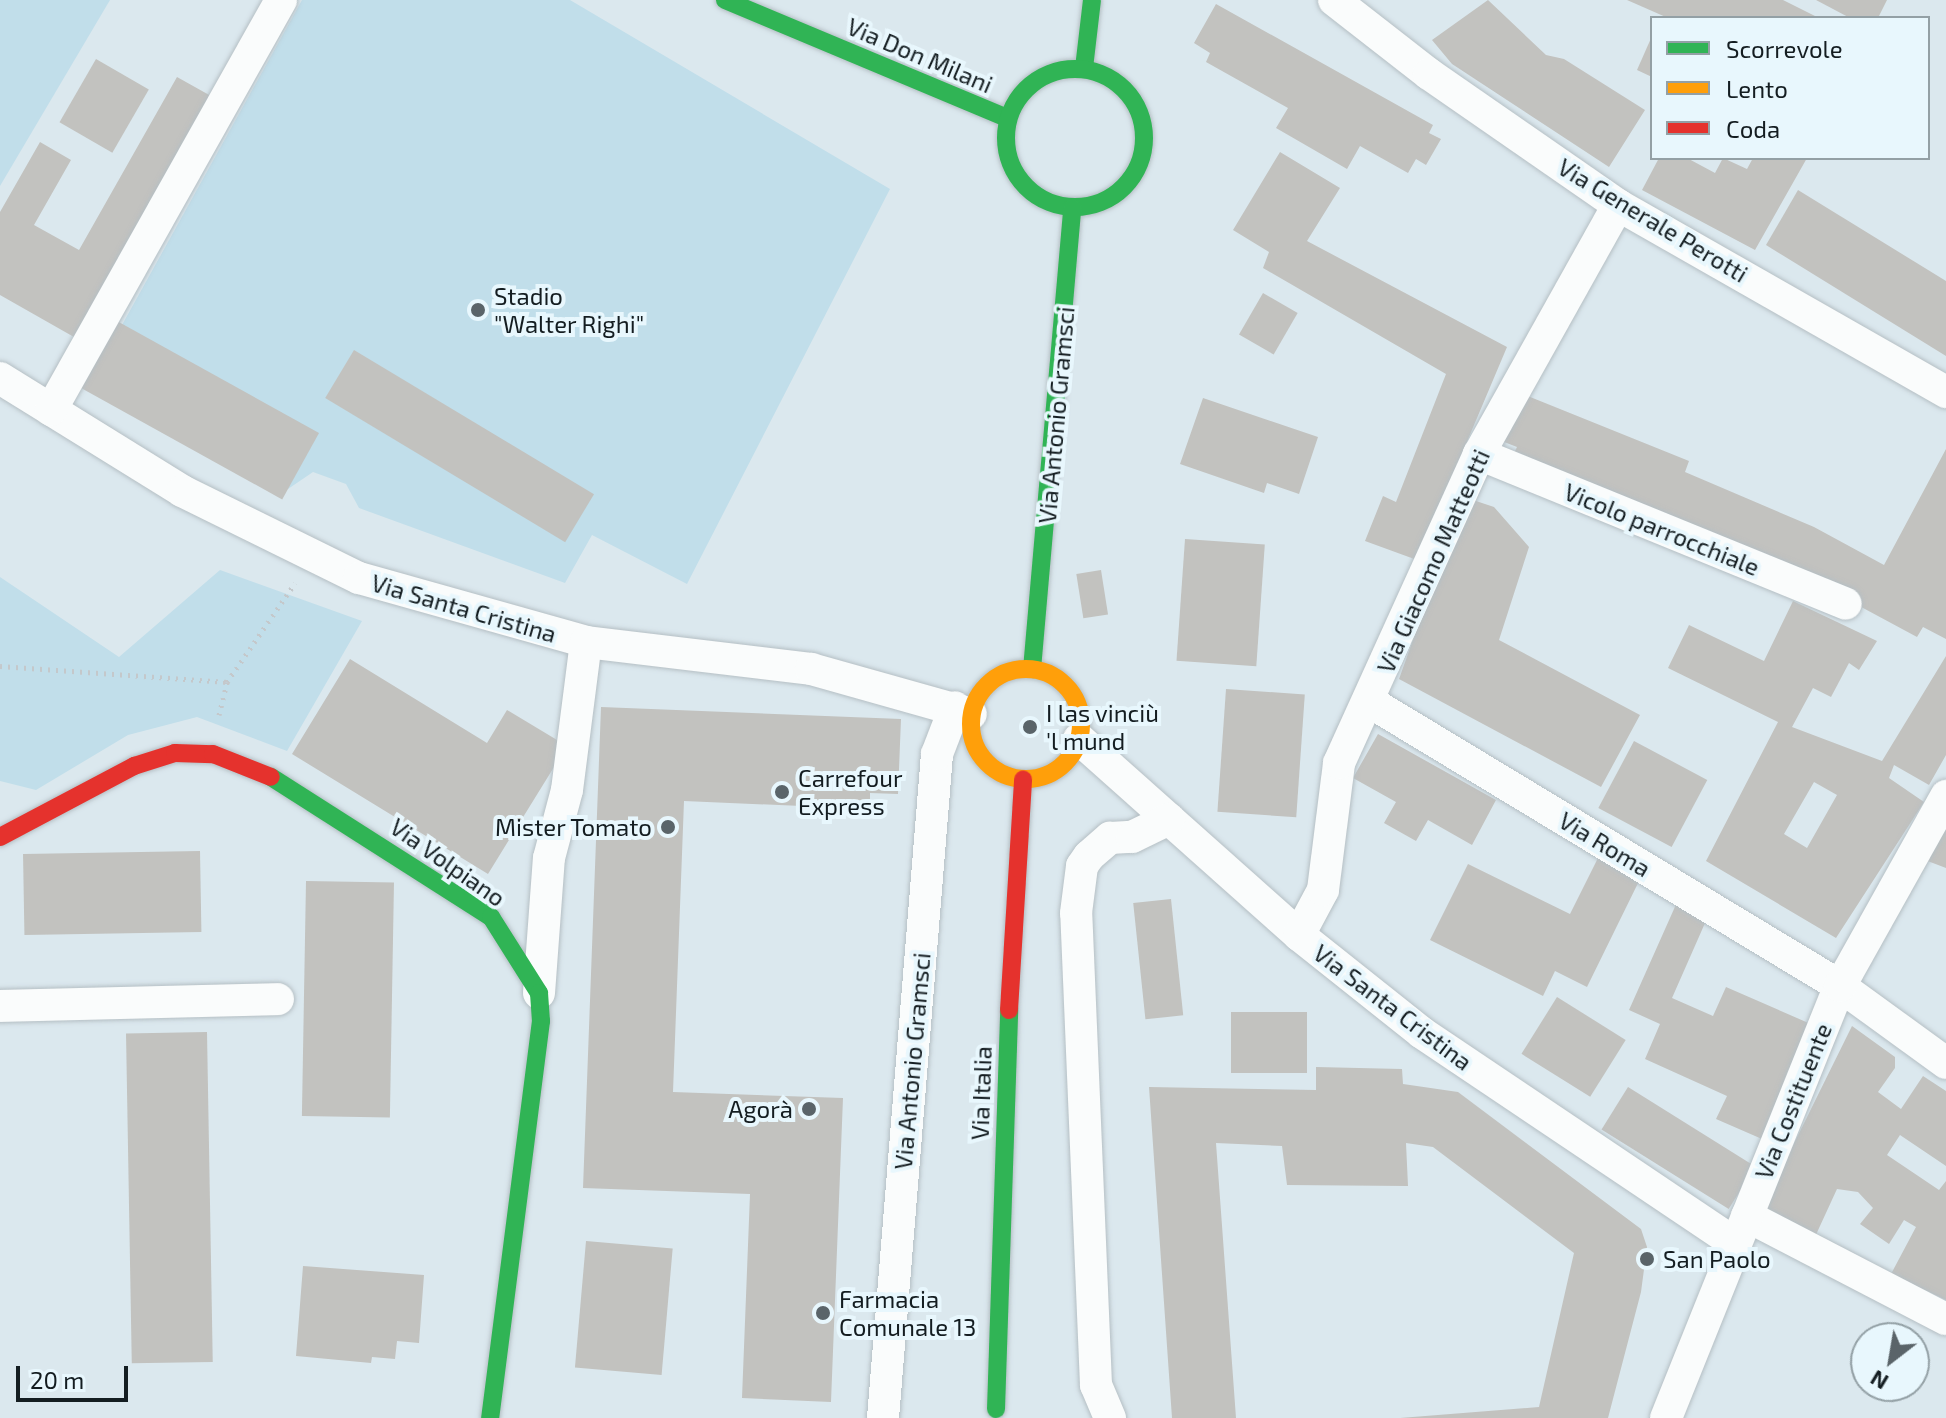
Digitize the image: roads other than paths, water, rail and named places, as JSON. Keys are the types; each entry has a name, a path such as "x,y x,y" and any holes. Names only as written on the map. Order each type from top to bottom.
{"street":[{"path":"51,410 281,0"},
{"name":"Via Don Milani","path":"725,0 1007,118"},
{"path":"1084,68 1092,0"},
{"name":"Via Generale Perotti","path":"1334,0 1429,74 1618,205 1946,392"},
{"path":"1084,68 1106,75 1125,89 1145,132 1133,177 1096,205 1072,208 1042,200 1018,179 1006,150 1007,118 1018,96 1036,79 1059,69 1084,68"},
{"name":"Via Giacomo Matteotti","path":"1299,935 1323,890 1339,763 1370,702 1479,454 1618,205"},
{"name":"Via Antonio Gramsci","path":"1032,669 1062,369 1072,208"},
{"name":"Via Santa Cristina","path":"0,378 182,491 359,578 586,642 811,669 963,710"},
{"name":"Vicolo parrocchiale","path":"1479,454 1846,604"},
{"path":"490,1418 541,1021 539,993 549,858 567,790 586,642"},
{"path":"1032,669 1067,688 1080,712 1079,739 1064,765 1038,778 1023,779 994,769 982,758 963,710 992,680 1032,669"},
{"name":"Via Roma","path":"1370,702 1840,986 1946,1063"},
{"name":"Via Antonio Gramsci","path":"883,1418 937,754 963,710"},
{"name":"Via Santa Cristina","path":"1079,739 1299,935 1422,1033 1740,1229 1946,1319"},
{"name":"Via Volpiano","path":"0,837 134,766 175,753 213,754 290,785 491,917 539,993"},
{"name":"Via Italia","path":"1017,1412 986,1411 1023,779"},
{"name":"Via Costituente","path":"1666,1418 1840,986 1946,796"},
{"path":"1110,1418 1096,1385 1076,913 1082,866 1089,856 1110,838 1132,837 1169,819"},
{"path":"0,1006 278,999"}],"place":[{"name":"Stadio \"Walter Righi\"","path":"478,310"},
{"name":"I las vinciù 'l mund","path":"1030,727"},
{"name":"Carrefour Express","path":"782,792"},
{"name":"Mister Tomato","path":"668,827"},
{"name":"Agorà","path":"809,1109"},
{"name":"San Paolo","path":"1647,1259"},
{"name":"Farmacia Comunale 13","path":"823,1313"}]}
